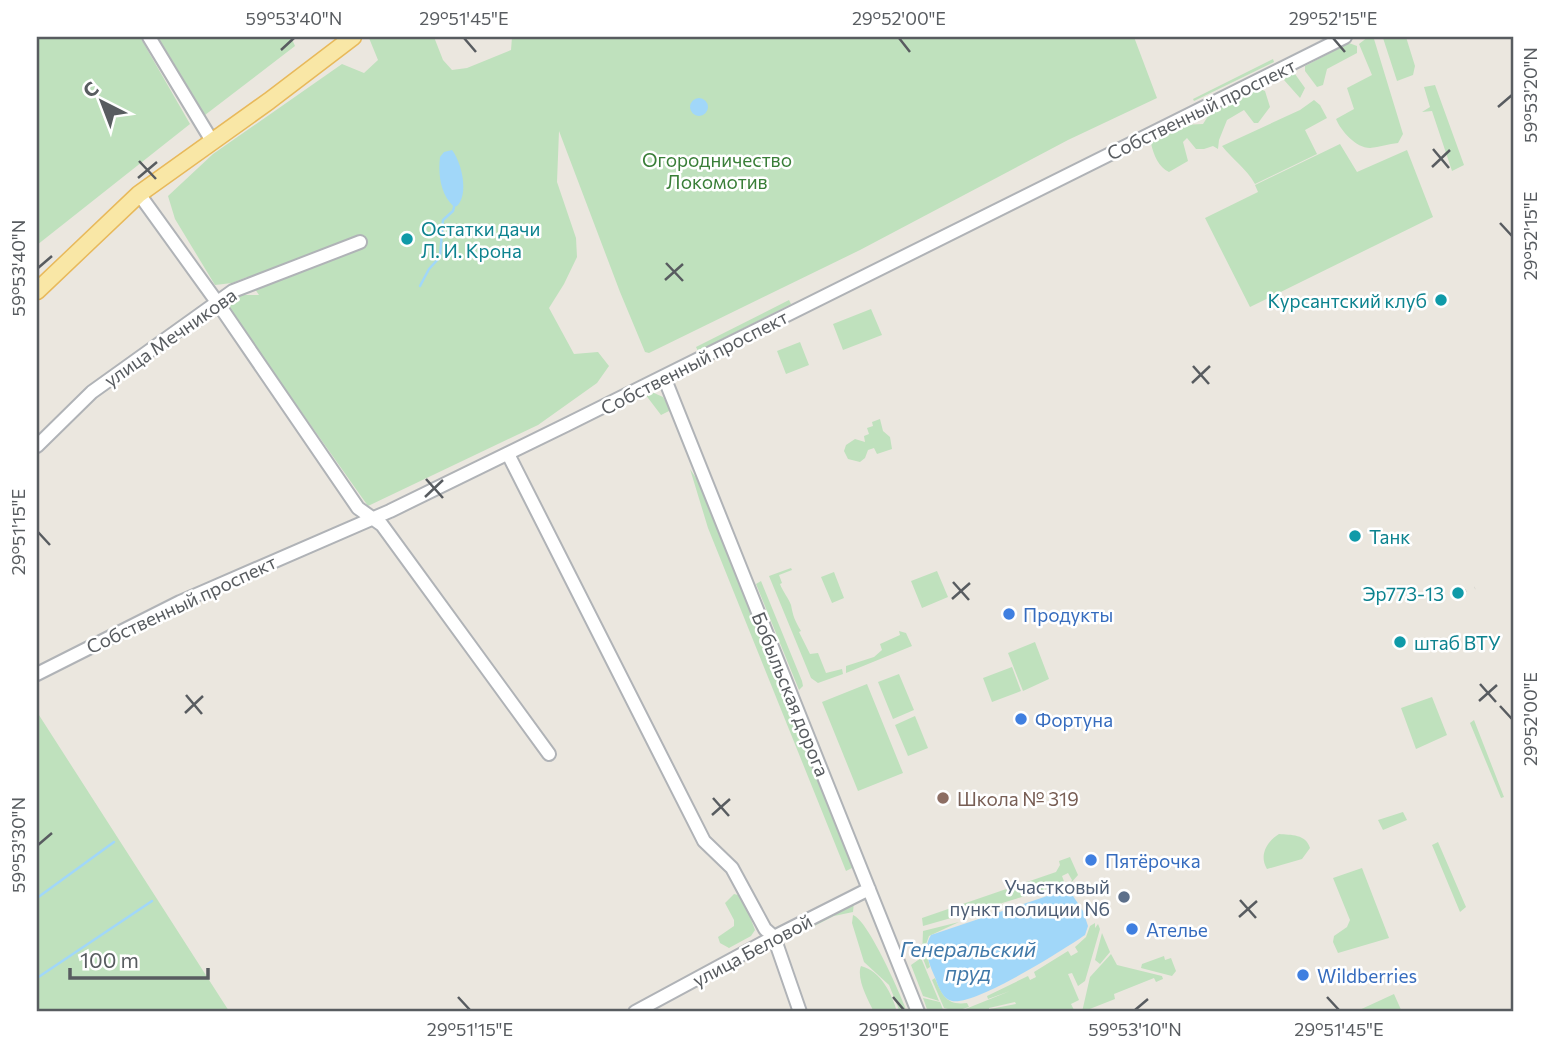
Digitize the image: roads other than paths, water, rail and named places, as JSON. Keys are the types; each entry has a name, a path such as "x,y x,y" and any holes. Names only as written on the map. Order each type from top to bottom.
{"main road":[{"path":"37,290 139,194 353,37"}],"street":[{"path":"149,37 212,141"},
{"name":"Собственный проспект","path":"37,674 180,602 372,519 508,454 1345,37"},
{"path":"139,194 218,302 358,508 389,534 549,754"},
{"name":"улица Мечникова","path":"37,446 92,392 233,291 360,242"},
{"name":"Бобыльская дорога","path":"664,377 918,1012"},
{"path":"508,454 704,841 732,868 765,929 774,937 800,1012"},
{"name":"улица Беловой","path":"635,1012 869,889"}],"water":[{"path":"699,98 705,101 708,107 705,113 699,116 693,113 690,107 693,101"},
{"path":"452,150 461,170 463,186 461,201 454,207 443,190 439,170 440,157 444,152"},
{"name":"Генеральский пруд","path":"1062,891 1071,893 1083,911 1088,926 1085,935 1019,976 979,995 952,1001 945,997 928,960 927,945 931,935"}],"waterway":[{"path":"420,286 429,269 440,257 443,220 454,207"},
{"path":"37,898 114,842"},
{"path":"37,978 152,901"}],"railway":[{"path":"1443,597 1475,588"}],"place":[{"name":"Остатки дачи Л. И. Крона","path":"407,239"},
{"name":"Курсантский клуб","path":"1441,300"},
{"name":"Танк","path":"1355,536"},
{"name":"Эр773-13","path":"1458,593"},
{"name":"Продукты","path":"1009,614"},
{"name":"штаб ВТУ","path":"1400,642"},
{"name":"Фортуна","path":"1021,719"},
{"name":"Школа № 319","path":"943,798"},
{"name":"Пятёрочка","path":"1091,860"},
{"name":"Участковый пункт полиции N6","path":"1124,897"},
{"name":"Ателье","path":"1132,929"},
{"name":"Wildberries","path":"1303,975"}],"park label":[{"name":"Огородничество Локомотив","path":"717,170"}]}
